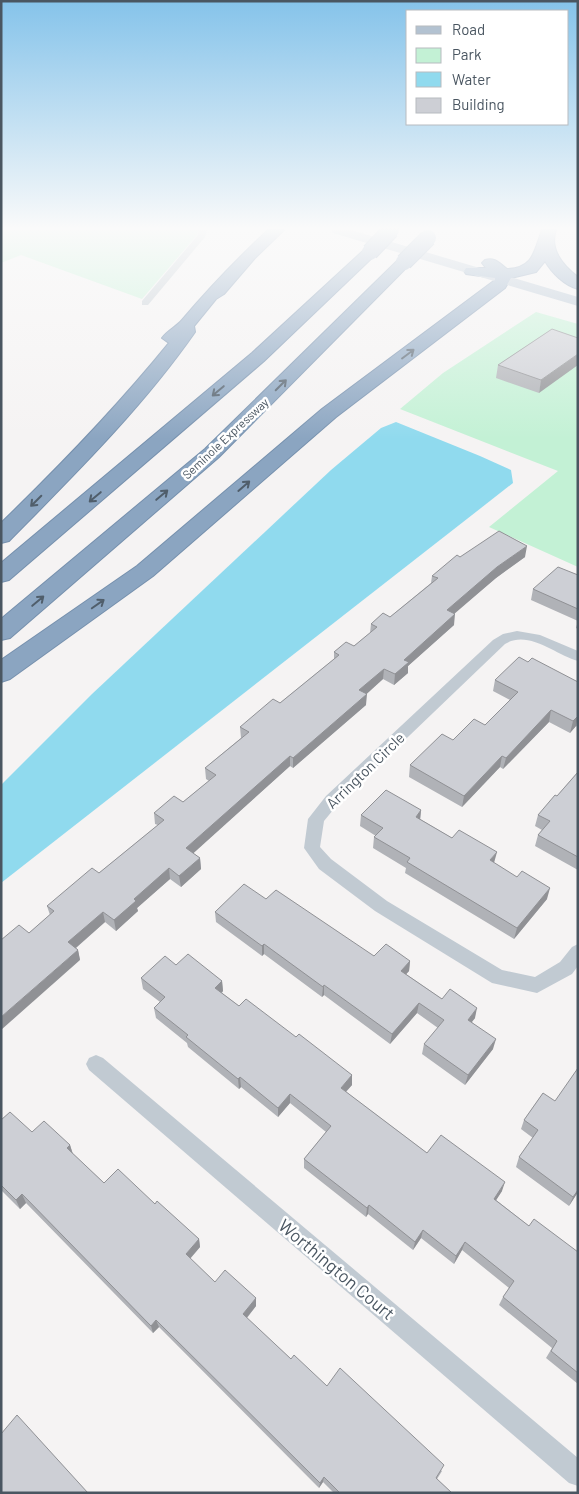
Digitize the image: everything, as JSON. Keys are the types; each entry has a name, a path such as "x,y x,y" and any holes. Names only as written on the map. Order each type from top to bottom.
{"highway":[{"path":"1,536 64,473 116,414 130,402 186,332 186,326 207,300"},
{"path":"1,575 258,357 319,300"},
{"name":"Seminole Expressway","path":"1,632 212,453 366,300"},
{"path":"1,673 145,571 329,413 474,300"}],"street":[{"name":"Arrington Circle","path":"578,657 551,644 525,636 507,638 489,651 332,800 316,819 312,848 325,864 381,906 498,977 537,985 566,968 578,952"},
{"name":"Worthington Court","path":"96,1064 578,1474"}],"green space":[{"path":"536,312 578,324 578,567 489,527 558,471 400,409 443,373"}],"water":[{"path":"396,422 511,470 513,483 1,883 1,785 92,694 331,470 381,428"}],"building":[{"path":"552,329 578,338 578,354 541,380 498,365"},
{"path":"499,531 527,546 497,567 447,610 455,614 404,660 409,662 395,674 384,669 359,690 367,694 293,758 290,756 186,848 200,858 179,876 169,868 134,899 136,901 114,920 103,912 68,942 78,950 1,1017 1,940 19,925 29,933 54,911 47,906 92,868 99,873 164,820 154,813 174,796 183,802 216,775 205,768 249,732 240,727 273,699 280,703 339,655 334,652 346,642 354,646 377,627 371,624 383,613 390,617 438,578 432,576 457,555 460,557"},
{"path":"558,567 578,575 578,609 533,589"},
{"path":"519,657 528,662 532,658 578,682 578,716 573,721 551,710 506,758 502,756 464,796 410,765 442,734 453,740 474,719 485,725 518,692 495,680"},
{"path":"578,772 578,857 538,835 550,821 538,815"},
{"path":"386,790 421,810 416,817 452,838 459,830 497,852 490,860 517,877 522,871 550,888 517,928 407,862 410,858 374,837 383,828 361,815"},
{"path":"244,884 266,899 276,890 374,956 386,944 410,961 401,971 442,999 450,989 477,1008 468,1020 496,1039 468,1075 424,1044 444,1020 419,1003 392,1034 324,985 323,987 264,944 262,946 215,912"},
{"path":"188,954 222,981 215,988 239,1006 246,999 296,1037 299,1034 352,1075 341,1088 427,1153 441,1135 505,1182 494,1199 529,1226 534,1219 578,1252 578,1373 551,1351 557,1341 503,1297 514,1281 465,1242 456,1256 423,1230 415,1242 369,1205 367,1208 304,1159 331,1126 290,1094 278,1108 240,1077 238,1079 154,1008 165,997 141,978 165,956 176,965"},
{"path":"578,1068 578,1190 573,1197 519,1157 538,1130 524,1120 543,1093 555,1101"},
{"path":"10,1112 32,1132 44,1121 70,1145 67,1148 104,1183 118,1169 155,1204 157,1201 199,1239 186,1254 215,1282 225,1270 256,1298 243,1314 291,1359 294,1355 327,1386 340,1368 444,1465 436,1478 452,1493 340,1493 324,1477 320,1483 156,1320 151,1326 22,1194 16,1200 1,1185 1,1120"},
{"path":"17,1415 88,1493 1,1493 1,1434"}]}
